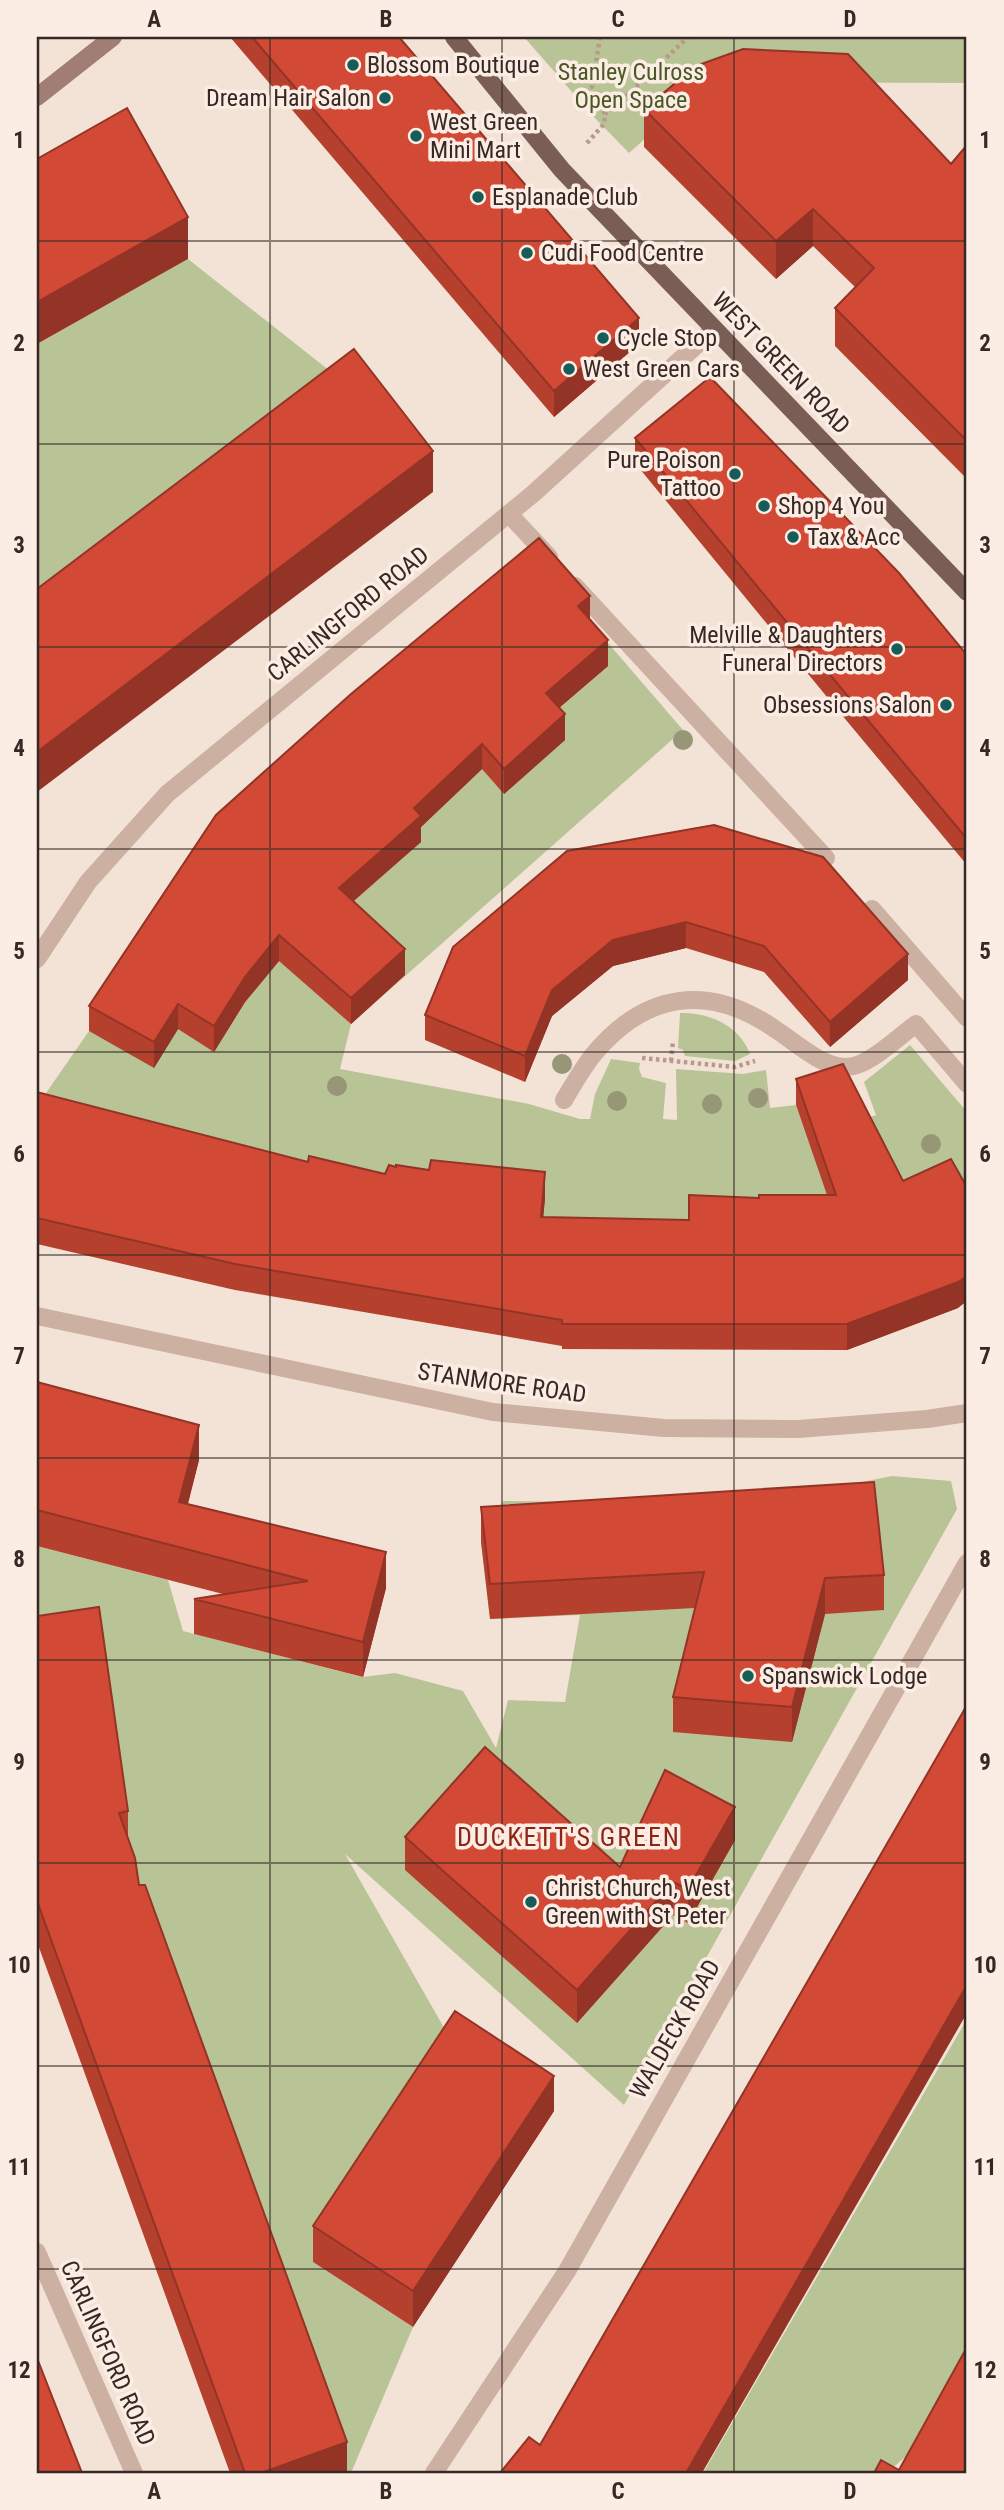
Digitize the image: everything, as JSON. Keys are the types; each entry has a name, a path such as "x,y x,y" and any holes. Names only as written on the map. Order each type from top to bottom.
{"main road":[{"path":"37,97 113,37"},
{"name":"WEST GREEN ROAD","path":"454,37 562,170 967,592"}],"street":[{"name":"CARLINGFORD ROAD","path":"37,959 88,882 167,794 509,514 714,329"},
{"path":"509,514 825,858"},
{"path":"872,909 967,1018"},
{"path":"564,1100 598,1049 634,1017 653,1007 684,1000 706,1000 738,1008 828,1063 845,1067 862,1065 916,1024 967,1084"},
{"name":"STANMORE ROAD","path":"37,1316 493,1412 664,1428 798,1429 927,1419 967,1413"},
{"name":"WALDECK ROAD","path":"433,2473 567,2271 967,1563"},
{"name":"CARLINGFORD ROAD","path":"37,2252 134,2473"}],"path":[{"path":"600,37 592,88 605,114 604,124"},
{"path":"605,114 688,37"},
{"path":"598,1049 632,1057 735,1067 798,1046"}],"green space":[{"name":"Stanley Culross Open Space","path":"524,37 967,37 967,83 720,82 674,113 629,153"},
{"path":"188,259 354,390 37,660 37,344"},
{"path":"590,622 683,730 351,1024 340,1069 529,1104 580,1119 590,1119 595,1094 611,1059 640,1063 642,1077 666,1083 663,1119 677,1120 676,1069 743,1074 766,1070 770,1108 796,1105 808,1139 876,1115 864,1082 910,1045 967,1112 967,1212 568,1248 37,1106 89,1031 137,1042"},
{"path":"680,1013 702,1015 731,1028 750,1054 735,1061 685,1056 683,1050 678,1048"},
{"path":"892,1476 951,1481 957,1509 624,2105 345,1854 455,2047 313,2262 413,2327 351,2473 344,2473 37,1656 37,1546 168,1580 183,1631 362,1677 395,1673 463,1691 496,1748 508,1700 565,1702 580,1615 490,1619 481,1542 503,1501 752,1504"},
{"path":"967,2019 967,2367 928,2437 887,2473 703,2473"}],"building":[{"path":"252,37 399,37 639,318 554,391"},
{"path":"743,49 848,54 951,164 967,145 967,441 835,308 874,268 813,209 776,241 644,109 696,66"},
{"path":"127,108 188,217 37,302 37,159"},
{"path":"354,349 433,451 37,752 37,589"},
{"path":"710,377 899,573 967,655 967,839 635,438"},
{"path":"539,538 590,596 578,606 608,640 546,693 565,714 504,769 482,744 414,808 421,816 339,888 405,949 351,998 279,935 245,977 214,1026 178,1004 154,1042 89,1006 216,815 351,694"},
{"path":"714,825 823,857 908,954 830,1022 764,946 686,922 613,940 552,990 525,1056 425,1015 453,947 567,851"},
{"path":"843,1064 903,1181 951,1159 964,1182 967,1180 967,1276 958,1282 847,1324 562,1324 562,1320 235,1264 37,1218 37,1092 308,1162 309,1156 385,1174 389,1165 429,1170 431,1160 545,1172 541,1217 689,1220 689,1195 759,1198 759,1195 836,1195 796,1079"},
{"path":"37,1382 199,1425 179,1502 386,1552 363,1642 194,1599 308,1581 37,1510"},
{"name":"Spanswick Lodge","path":"874,1482 884,1575 825,1578 792,1707 673,1697 704,1572 490,1584 481,1507"},
{"path":"99,1607 128,1811 119,1813 135,1858 139,1885 145,1885 347,2442 261,2473 245,2473 37,1901 37,1616"},
{"path":"967,1705 967,1985 686,2473 500,2473 529,2437 540,2445"},
{"path":"485,1747 620,1867 665,1770 735,1807 688,1889 673,1882 577,1990 405,1837"},
{"path":"455,2011 554,2076 413,2291 313,2226"},
{"path":"967,2347 967,2473 874,2473 881,2460 899,2470"},
{"path":"37,2358 82,2473 37,2473"}],"place":[{"name":"Blossom Boutique","path":"353,65"},
{"name":"Dream Hair Salon","path":"385,98"},
{"name":"West Green Mini Mart","path":"416,136"},
{"name":"Esplanade Club","path":"478,197"},
{"name":"Cudi Food Centre","path":"527,253"},
{"name":"Cycle Stop","path":"603,338"},
{"name":"West Green Cars","path":"569,369"},
{"name":"Pure Poison Tattoo","path":"735,474"},
{"name":"Shop 4 You","path":"764,506"},
{"name":"Tax & Acc","path":"793,537"},
{"name":"Melville & Daughters Funeral Directors","path":"897,649"},
{"name":"Obsessions Salon","path":"946,705"},
{"name":"Spanswick Lodge","path":"748,1676"},
{"name":"Christ Church, West Green with St Peter","path":"531,1902"}],"district":[{"name":"DUCKETT'S GREEN","path":"569,1837"}]}
